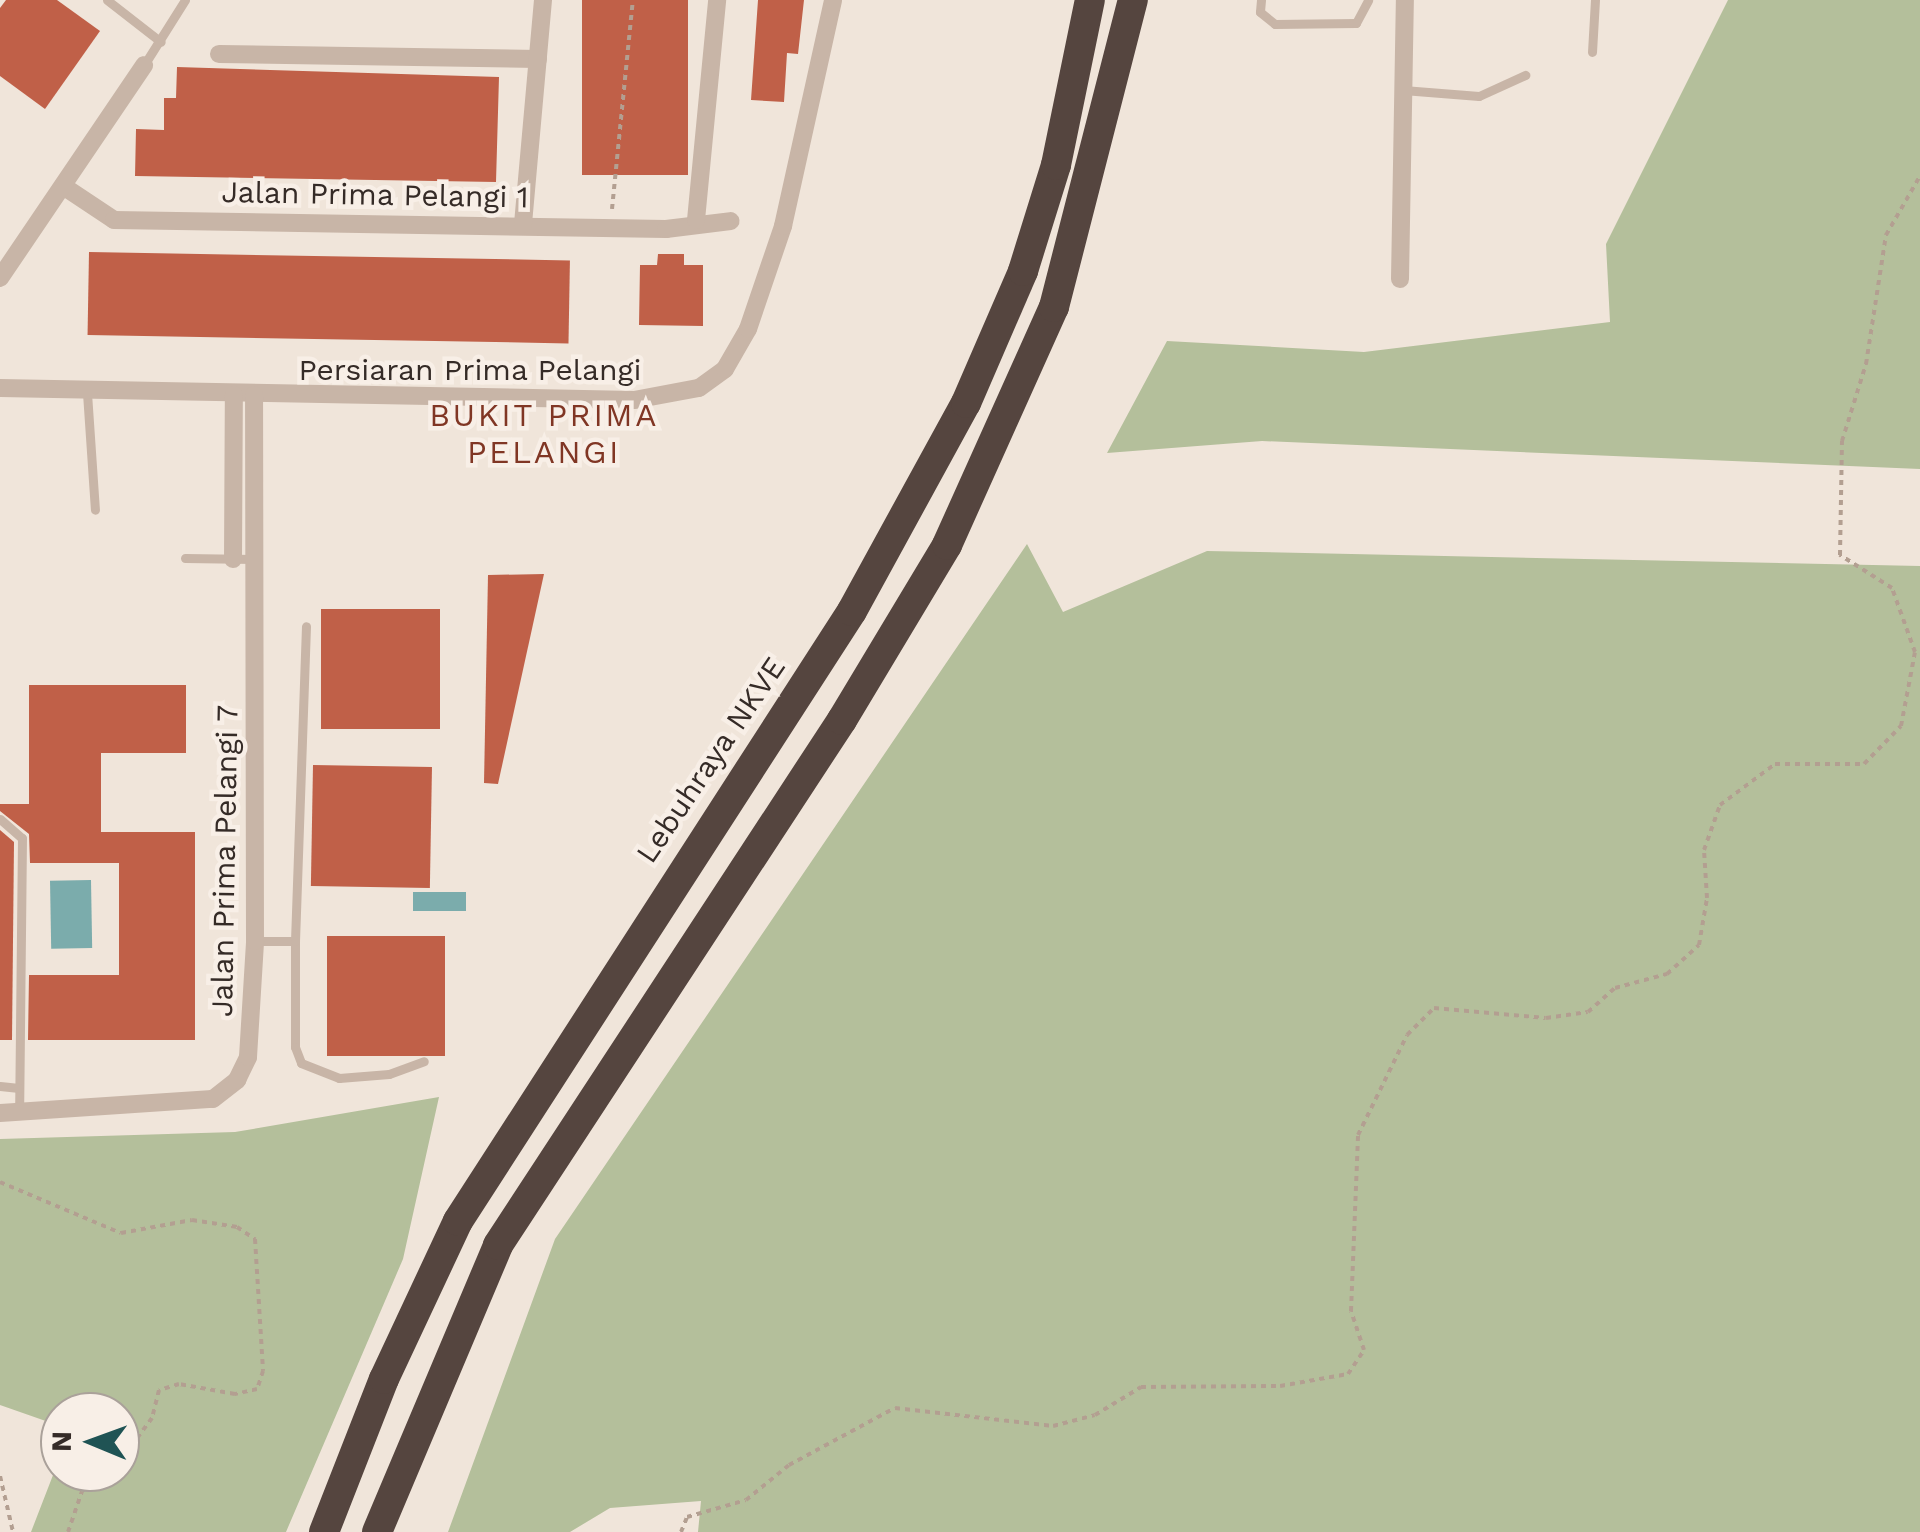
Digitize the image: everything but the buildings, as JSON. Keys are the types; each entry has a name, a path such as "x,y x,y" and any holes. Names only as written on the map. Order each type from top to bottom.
{"highway":[{"name":"Lebuhraya NKVE","path":"324,1532 384,1380 458,1221 852,611 966,403 1023,271 1056,165 1090,0"},
{"path":"376,1532 445,1358 498,1246 842,720 948,545 1054,307 1134,0"}],"street":[{"path":"523,224 544,0"},
{"path":"696,220 717,0"},
{"name":"Persiaran Prima Pelangi","path":"0,388 87,393 634,400 699,388 725,370 748,329 782,226 834,0"},
{"path":"1400,279 1405,0"},
{"path":"219,54 538,59"},
{"path":"0,278 144,65"},
{"name":"Jalan Prima Pelangi 1","path":"63,186 114,220 666,229 696,220 731,221"},
{"path":"233,558 234,395"},
{"name":"Jalan Prima Pelangi 7","path":"10,1113 213,1098 237,1080 248,1056 256,941 254,395"}],"lane":[{"path":"107,0 162,42"},
{"path":"144,65 185,0"},
{"path":"1261,0 1266,21 1291,24 1361,22 1368,0"},
{"path":"1592,52 1595,0"},
{"path":"1403,90 1478,96 1525,75"},
{"path":"87,393 95,510"},
{"path":"184,558 254,559"},
{"path":"306,626 295,1047 301,1063 339,1078 389,1074 424,1061"},
{"path":"0,819 22,838 19,1088 10,1113"},
{"path":"256,941 295,941"},
{"path":"0,1086 19,1088"}],"path":[{"path":"610,228 633,0"},
{"path":"681,1532 687,1517 746,1500 789,1465 895,1408 1054,1426 1095,1415 1141,1387 1280,1386 1348,1374 1364,1350 1351,1310 1358,1135 1407,1034 1434,1008 1546,1018 1588,1012 1615,988 1667,974 1700,945 1707,898 1704,850 1720,805 1775,764 1864,764 1901,726 1914,652 1892,588 1840,555 1842,442 1866,364 1886,235 1920,176"},
{"path":"0,1182 121,1233 192,1220 237,1227 254,1239 263,1371 258,1389 234,1394 179,1384 159,1390 152,1418 140,1434"},
{"path":"0,1476 13,1532"},
{"path":"68,1532 82,1492"}],"green space":[{"path":"1728,0 1920,0 1920,469 1262,441 1107,453 1167,341 1364,352 1610,322 1606,244"},
{"path":"1027,544 1063,612 1207,551 1920,566 1920,1532 698,1532 701,1501 610,1508 570,1532 448,1532 555,1239"},
{"path":"439,1097 403,1259 286,1532 31,1532 46,1492 140,1492 140,1392 40,1392 40,1419 0,1405 0,1139 235,1132"}],"water":[{"path":"91,880 92,948 51,949 50,881"},
{"path":"413,892 466,892 466,911 413,911"}],"district":[{"name":"BUKIT PRIMA PELANGI","path":"544,434"}]}
